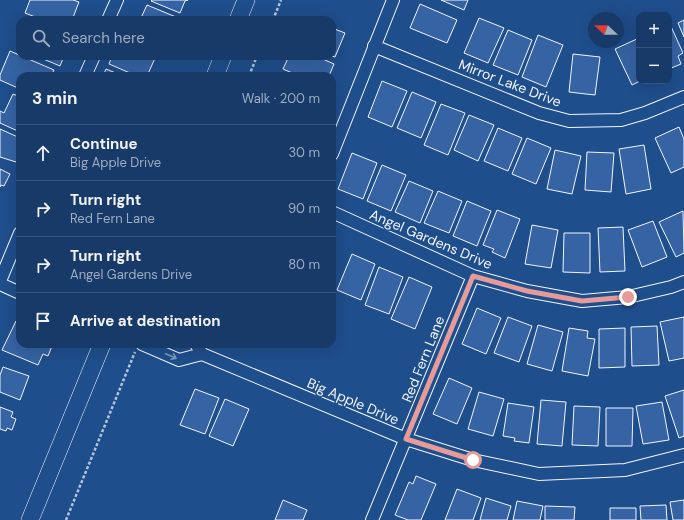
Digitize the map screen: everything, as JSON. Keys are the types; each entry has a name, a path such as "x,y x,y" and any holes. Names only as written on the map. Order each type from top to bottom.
{"main road":[{"path":"240,16 246,0"},
{"path":"217,72 221,60"},
{"path":"30,520 100,348"}],"street":[{"path":"110,16 117,0"},
{"path":"336,144 393,0"},
{"name":"Mirror Lake Drive","path":"374,46 539,113 569,121 621,120 645,113 684,97"},
{"path":"87,72 92,60"},
{"name":"Angel Gardens Drive","path":"336,214 473,276 527,291 582,301 628,297 671,287 684,282"},
{"path":"0,281 15,261"},
{"name":"Red Fern Lane","path":"372,520 473,276"},
{"path":"0,284 16,291"},
{"name":"Big Apple Drive","path":"138,348 179,360 199,349 406,439 473,460 539,474 625,470 684,455"}],"path":[{"path":"274,16 281,0"},
{"path":"251,72 256,60"},
{"path":"66,520 138,348"}],"building":[{"path":"30,0 73,0 79,2 74,16 33,16 25,13"},
{"path":"188,0 185,1 180,13 151,1"},
{"path":"441,0 468,0 464,10"},
{"path":"420,4 457,20 447,43 410,28"},
{"path":"147,5 174,16 142,16"},
{"path":"479,18 504,28 488,63 464,53"},
{"path":"684,20 684,37 678,23"},
{"path":"672,29 683,53 678,56 681,64 672,68"},
{"path":"336,30 345,33 336,55"},
{"path":"508,30 532,40 518,75 493,65"},
{"path":"538,35 563,45 546,87 522,77"},
{"path":"636,39 636,83 632,85 615,49 624,48 624,45"},
{"path":"10,51 16,54 16,60 31,60 54,70 53,72 16,72 16,87 0,80 0,75"},
{"path":"573,54 600,57 595,95 569,92"},
{"path":"46,60 62,60 60,66"},
{"path":"110,60 154,60 149,72 128,72 109,64"},
{"path":"287,60 325,60 334,64 331,72 290,72 283,69"},
{"path":"106,69 113,72 105,72"},
{"path":"382,81 407,91 392,127 368,117"},
{"path":"412,92 436,102 421,138 397,128"},
{"path":"13,94 16,95 16,130 0,123 0,111 4,113"},
{"path":"441,104 465,113 448,155 424,145"},
{"path":"469,115 494,125 478,161 454,150"},
{"path":"679,127 684,139 684,167 671,173 655,138"},
{"path":"498,128 522,138 508,171 484,161"},
{"path":"0,129 16,136 16,162 0,157"},
{"path":"527,138 551,148 536,184 512,174"},
{"path":"644,145 651,189 626,194 619,149"},
{"path":"555,150 581,156 572,194 547,189"},
{"path":"587,152 614,153 611,192 585,190"},
{"path":"352,153 377,163 363,199 338,189"},
{"path":"382,165 406,175 391,211 367,201"},
{"path":"0,169 10,174 4,186 1,185 0,187"},
{"path":"409,181 433,191 420,223 395,212"},
{"path":"438,191 462,201 449,233 424,223"},
{"path":"467,201 491,211 477,246 453,236"},
{"path":"497,210 520,219 505,258 492,252 494,249 483,245"},
{"path":"683,211 684,253 676,257 659,222"},
{"path":"653,221 667,257 642,267 628,230"},
{"path":"532,225 558,230 551,268 525,264"},
{"path":"623,227 625,271 600,272 598,228"},
{"path":"564,233 590,233 590,273 563,272"},
{"path":"352,254 375,264 361,300 337,290"},
{"path":"379,267 403,277 389,314 365,305"},
{"path":"409,277 432,287 415,329 391,319"},
{"path":"477,308 501,318 486,354 462,344"},
{"path":"508,317 532,326 519,362 494,353"},
{"path":"684,317 684,358 669,361 660,322"},
{"path":"16,321 16,348 51,348 48,356 43,354 38,365 2,350"},
{"path":"538,325 563,332 552,371 527,364"},
{"path":"657,326 659,365 632,366 631,327"},
{"path":"569,328 588,331 587,338 595,339 588,376 562,371"},
{"path":"625,328 625,367 599,368 599,329"},
{"path":"3,367 29,376 20,400 0,392 0,375"},
{"path":"449,378 472,388 457,424 433,414"},
{"path":"195,389 219,398 205,434 180,425"},
{"path":"684,390 684,436 679,438 665,396"},
{"path":"479,392 504,399 493,436 468,429"},
{"path":"225,399 249,409 233,446 209,436"},
{"path":"541,400 566,402 562,446 537,444"},
{"path":"662,402 669,440 643,444 636,406"},
{"path":"508,403 534,407 529,443 514,441 515,438 503,436"},
{"path":"574,406 600,407 598,446 572,445"},
{"path":"0,407 13,412 11,417 16,419 12,430 7,428 6,431 0,429"},
{"path":"606,408 633,408 632,446 606,446"},
{"path":"416,476 436,484 421,520 408,520 395,515 409,482 413,484"},
{"path":"457,489 481,498 473,520 445,520"},
{"path":"486,498 511,506 507,520 480,520"},
{"path":"283,500 307,510 303,520 275,520"},
{"path":"684,500 684,520 673,520 670,502"},
{"path":"517,501 543,506 540,520 513,520"},
{"path":"666,505 667,520 641,520 640,506"},
{"path":"545,506 575,507 574,520 545,520"},
{"path":"610,508 636,508 636,520 610,520"}],"route":[{"path":"473,460 406,439 473,276 527,291 582,301 628,297"}]}
